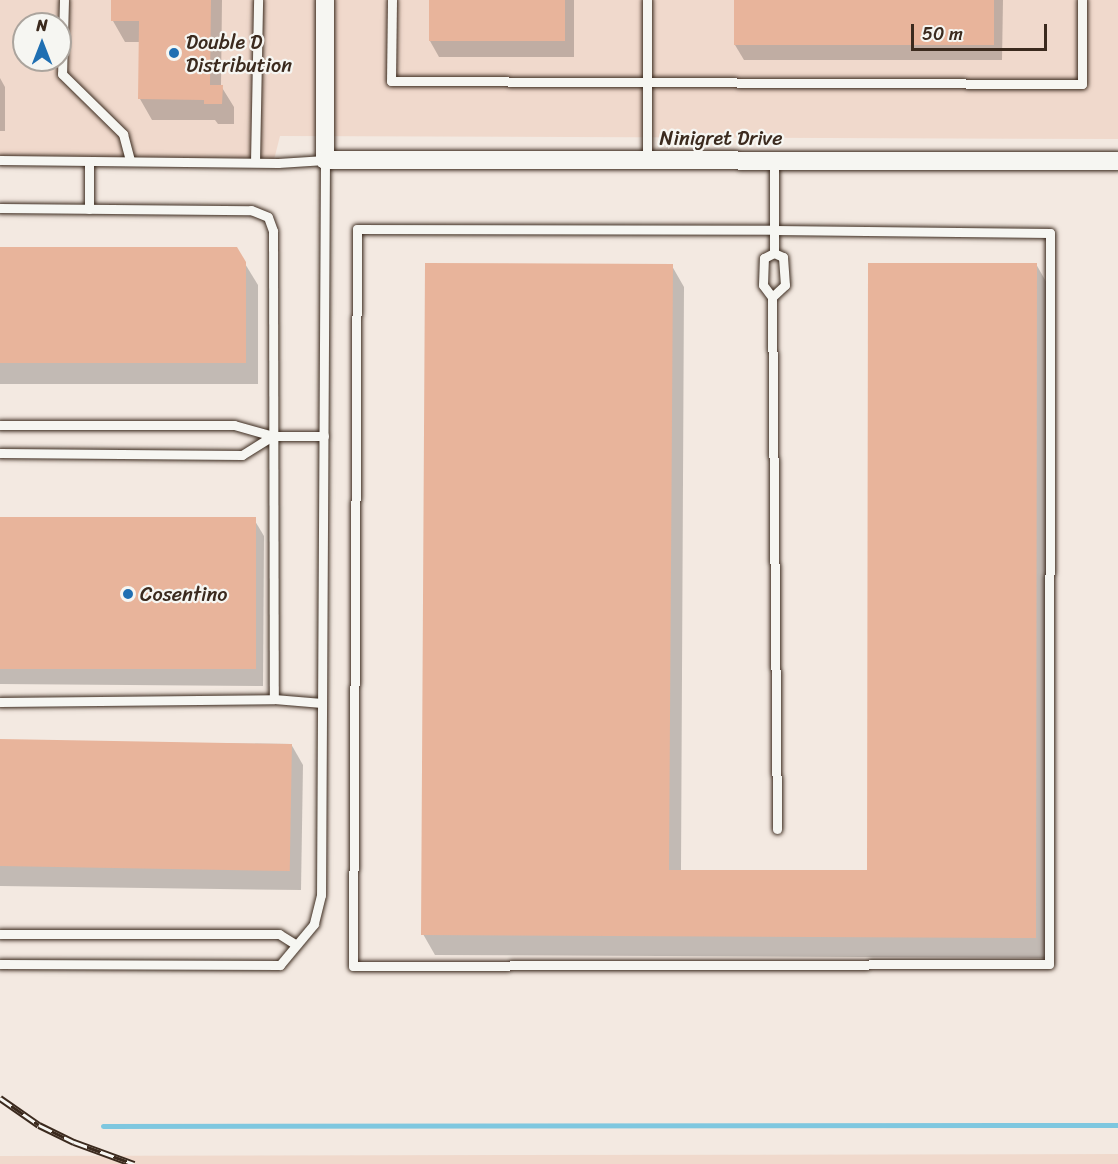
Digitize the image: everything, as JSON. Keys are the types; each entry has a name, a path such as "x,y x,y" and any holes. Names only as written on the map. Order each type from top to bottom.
{"street":[{"path":"325,0 325,160"},
{"name":"Ninigret Drive","path":"325,160 1118,161"}],"lane":[{"path":"64,0 62,74 123,134 130,161"},
{"path":"255,162 258,0"},
{"path":"392,0 391,81 647,84 1082,84 1082,0"},
{"path":"647,0 647,160"},
{"path":"0,160 255,162 325,160 321,895 314,924 295,944 280,965 0,964"},
{"path":"774,160 774,253"},
{"path":"89,161 89,209"},
{"path":"0,208 250,210 268,217 273,231 274,699"},
{"path":"357,229 774,230 1050,233 1049,964 353,966 357,229"},
{"path":"774,253 764,258 763,285 772,297 777,829"},
{"path":"772,297 784,285 783,257 774,253"},
{"path":"0,425 234,425 273,436 324,436"},
{"path":"0,453 242,455 273,436"},
{"path":"0,702 274,699 322,703"},
{"path":"0,934 279,934 295,944"}],"shaded area":[{"path":"0,0 1118,0 1118,139 280,136 274,160 0,160"},
{"path":"1118,1154 1118,1164 0,1164 0,1156"}],"building":[{"name":"Double D Distribution","path":"111,0 211,0 210,85 223,85 222,104 204,104 204,100 138,99 139,21 111,21"},
{"path":"429,0 565,0 565,41 429,41"},
{"path":"734,0 994,0 994,45 734,45"},
{"path":"0,247 237,247 246,262 246,363 0,363"},
{"path":"425,263 673,264 669,870 867,870 868,263 1037,263 1036,938 421,935"},
{"name":"Cosentino","path":"0,517 256,517 256,669 0,669"},
{"path":"0,739 292,744 290,871 0,866"}],"waterway":[{"path":"103,1126 1118,1125"}],"railway":[{"path":"0,1098 39,1125 74,1142 134,1164"}],"place":[{"name":"Double D Distribution","path":"174,53"},
{"name":"Cosentino","path":"128,594"}]}
